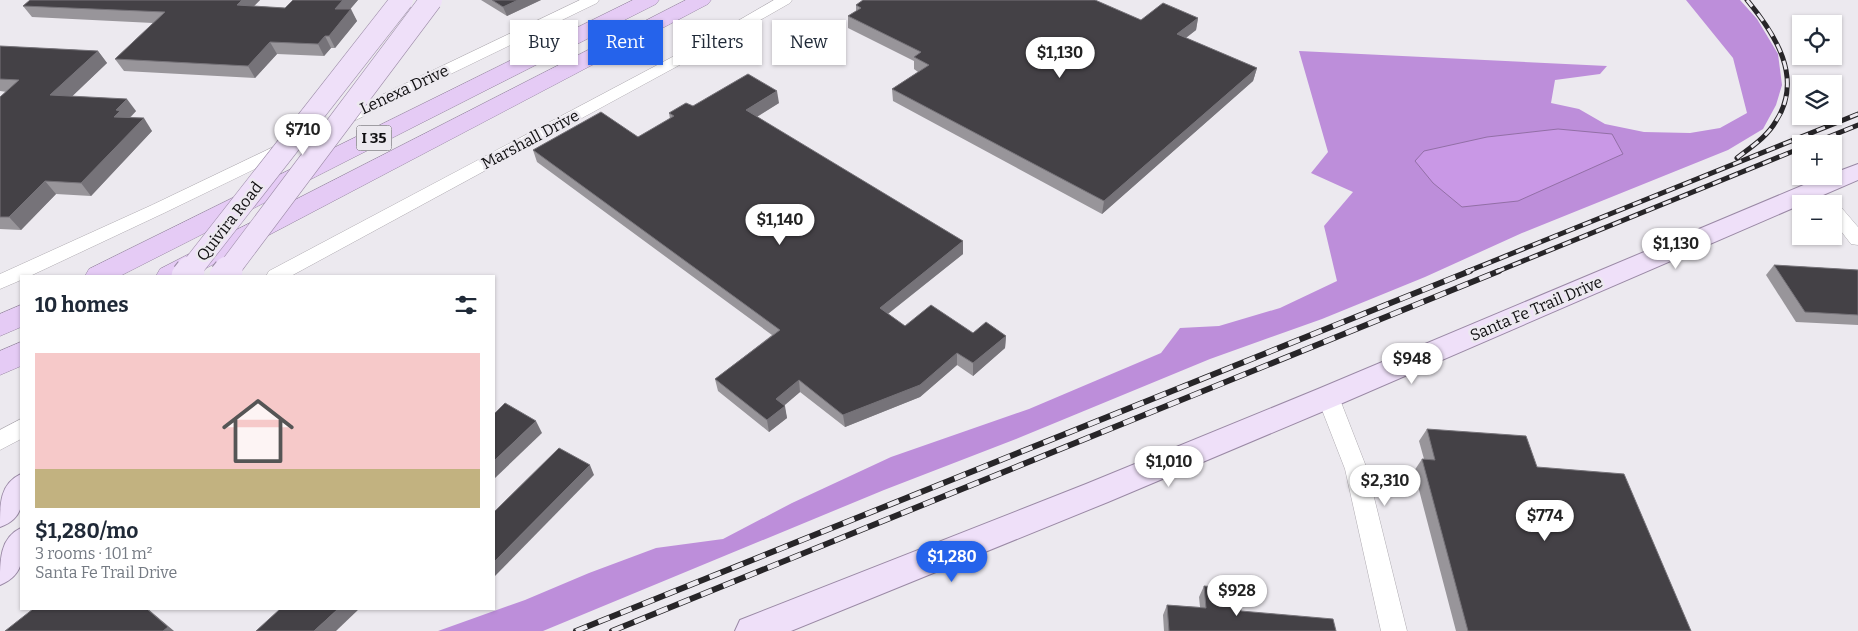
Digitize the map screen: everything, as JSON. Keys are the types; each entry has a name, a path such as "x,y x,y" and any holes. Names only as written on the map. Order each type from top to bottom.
{"highway":[{"name":"I 35","path":"100,275 649,0"},
{"name":"I 35","path":"171,275 701,0"},
{"path":"0,325 20,315"},
{"path":"0,364 20,354"}],"main road":[{"name":"Quivira Road","path":"187,275 402,0"},
{"name":"Quivira Road","path":"225,275 431,0"},
{"name":"Santa Fe Trail Drive","path":"1823,195 1858,171"},
{"name":"Santa Fe Trail Drive","path":"752,631 992,536 1792,208"},
{"path":"0,514 20,488"},
{"name":"Santa Fe Trail Drive","path":"802,631 992,536"},
{"path":"0,570 20,543"}],"street":[{"name":"Lenexa Drive","path":"0,282 158,209 335,122 514,39 592,0"},
{"name":"Marshall Drive","path":"278,275 715,40 784,0"},
{"path":"1842,220 1858,239"},
{"path":"1328,397 1356,469 1394,631"},
{"path":"0,441 20,429"}],"shaded area":[{"path":"1686,0 1740,0 1757,19 1778,54 1782,85 1776,105 1763,129 1728,150 1522,233 1425,277 1322,319 1210,359 1016,439 884,490 543,631 438,631 525,600 656,548 723,539 792,503 891,457 1029,409 1161,353 1180,328 1219,326 1280,308 1337,281 1324,226 1353,192 1311,173 1328,152 1299,51 1607,66 1600,74 1555,80 1551,103 1579,109 1605,124 1644,132 1690,133 1720,128 1747,113 1733,58"},
{"path":"1558,129 1612,134 1623,154 1518,201 1462,207 1433,183 1415,161 1424,151 1487,137"}],"building":[{"path":"30,0 242,0 237,5 285,8 293,0 343,0 335,9 351,9 329,36 325,36 318,44 270,42 248,66 115,59 165,12 23,6"},
{"path":"492,0 518,0 503,7"},
{"path":"863,0 1095,0 1141,20 1163,3 1198,18 1177,34 1257,68 1104,201 892,89 929,65 914,57 921,52 848,16 861,8 856,5"},
{"path":"0,46 98,51 50,95 127,99 116,110 120,111 114,117 144,118 81,183 45,181 9,217 0,217 0,97 19,80 0,79"},
{"path":"748,74 777,91 746,110 963,241 880,308 905,326 931,305 973,333 986,322 1006,336 973,363 957,353 920,385 843,415 799,380 776,399 785,406 767,420 715,379 780,330 533,150 601,112 638,137 674,116 669,113 686,103 693,106"},
{"path":"1774,265 1858,270 1858,315 1805,312"},
{"path":"505,403 536,421 495,460 495,413"},
{"path":"1427,429 1526,436 1537,467 1624,474 1691,631 1468,631 1422,459 1435,460"},
{"path":"559,448 590,465 495,561 495,511"},
{"path":"1204,586 1239,589 1241,611 1333,619 1336,631 1169,631 1167,605 1206,608"},
{"path":"32,610 148,610 168,627 163,631 5,631"},
{"path":"279,610 337,610 314,631 256,631"}],"railway":[{"path":"1737,158 1772,127 1784,105 1787,89 1787,73 1783,57 1767,27 1747,0"},
{"path":"1466,272 1858,114"},
{"path":"1833,135 1858,125"},
{"path":"1496,272 1792,152"},
{"path":"576,631 1470,271"},
{"path":"612,631 1499,271"}]}
